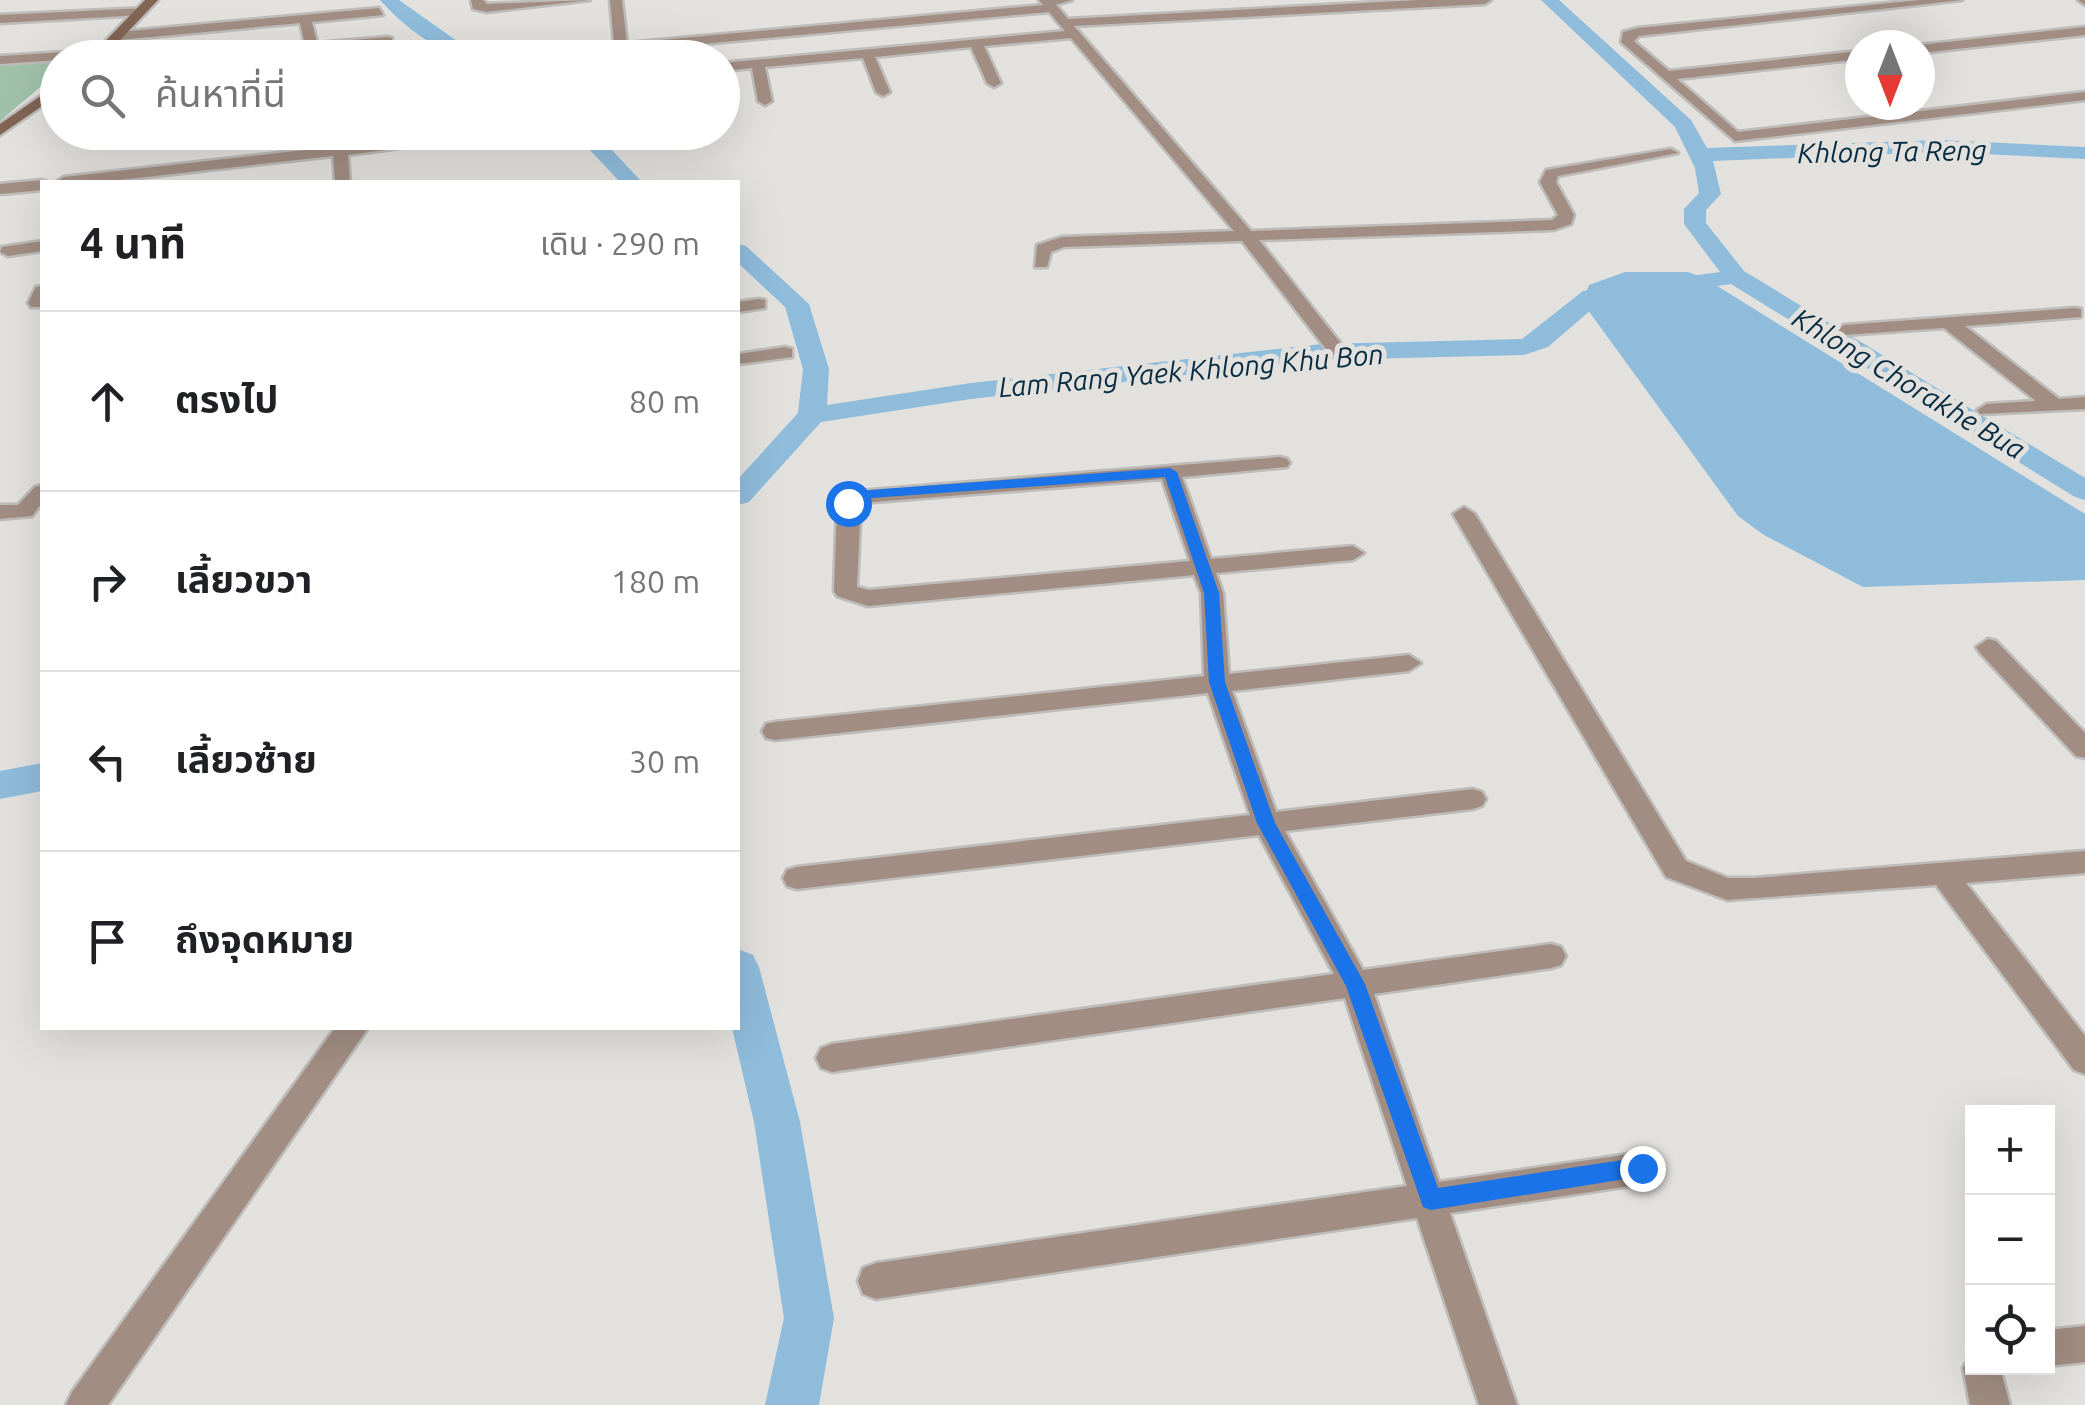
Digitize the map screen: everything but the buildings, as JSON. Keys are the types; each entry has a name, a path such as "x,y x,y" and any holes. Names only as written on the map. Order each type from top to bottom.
{"main road":[{"path":"115,40 150,3"},
{"path":"0,130 40,101"}],"street":[{"path":"477,0 477,6 487,8 584,0"},
{"path":"616,0 620,40"},
{"path":"740,64 976,43 1069,29 1484,0"},
{"path":"1860,0 1876,8"},
{"path":"1956,0 1628,35 1627,42 1735,137 2085,96"},
{"path":"0,19 150,3"},
{"path":"682,40 1049,4 1246,235 1337,350"},
{"path":"1762,8 1778,17"},
{"path":"119,36 379,12"},
{"path":"306,19 311,40"},
{"path":"1935,47 2085,32"},
{"path":"976,43 994,83"},
{"path":"867,52 883,92"},
{"path":"0,60 40,58"},
{"path":"1664,76 1845,58"},
{"path":"758,63 766,100"},
{"path":"318,150 319,154"},
{"path":"96,180 357,150"},
{"path":"340,152 342,180"},
{"path":"1042,263 1042,249 1062,242 1554,225 1565,221 1566,214 1548,182 1551,174 1671,153"},
{"path":"224,180 228,164"},
{"path":"0,189 40,184"},
{"path":"8,250 40,246"},
{"path":"740,307 759,304"},
{"path":"1844,330 2075,313"},
{"path":"1948,322 2054,405"},
{"path":"740,359 785,353"},
{"path":"1986,410 2085,403"},
{"path":"1280,462 856,498 848,503 845,591 868,598 1353,553"},
{"path":"1170,472 1212,593 1217,682 1266,823 1355,984 1498,1405"},
{"path":"0,512 24,510 40,493"},
{"path":"1464,514 1676,869 1727,889 2085,862"},
{"path":"1988,647 2085,750"},
{"path":"774,731 1409,663"},
{"path":"796,878 1474,799"},
{"path":"1943,874 2085,1060"},
{"path":"832,1058 1551,956"},
{"path":"85,1405 352,1030"},
{"path":"876,1281 1642,1168"},
{"path":"2055,1347 2085,1344"},
{"path":"1983,1375 1985,1395 1991,1405"}],"lane":[{"path":"1049,4 1067,0"}],"green space":[{"path":"40,59 40,87 0,121 0,62"}],"water":[{"path":"1625,272 1688,272 1706,279 2085,514 2085,580 1863,587 1764,535 1738,516 1582,302 1589,285"}],"waterway":[{"path":"388,0 442,40"},
{"path":"1549,0 1684,124 1699,155"},
{"name":"Khlong Ta Reng","path":"1699,155 1941,146 2085,153"},
{"path":"601,150 630,180"},
{"path":"1699,155 1710,194 1695,209 1695,224 1733,275"},
{"path":"740,253 797,304 816,369 812,415"},
{"name":"Lam Rang Yaek Khlong Khu Bon","path":"812,415 971,391 1322,352 1524,347 1539,342 1592,296 1719,281 1733,275"},
{"name":"Khlong Chorakhe Bua","path":"1733,275 2085,491"},
{"path":"740,494 812,415"},
{"path":"0,785 40,777"},
{"path":"740,975 777,1122 809,1318 792,1405"}],"route":[{"path":"848,503 869,494 1170,472 1212,593 1217,682 1266,823 1355,984 1431,1199 1642,1168"}]}
